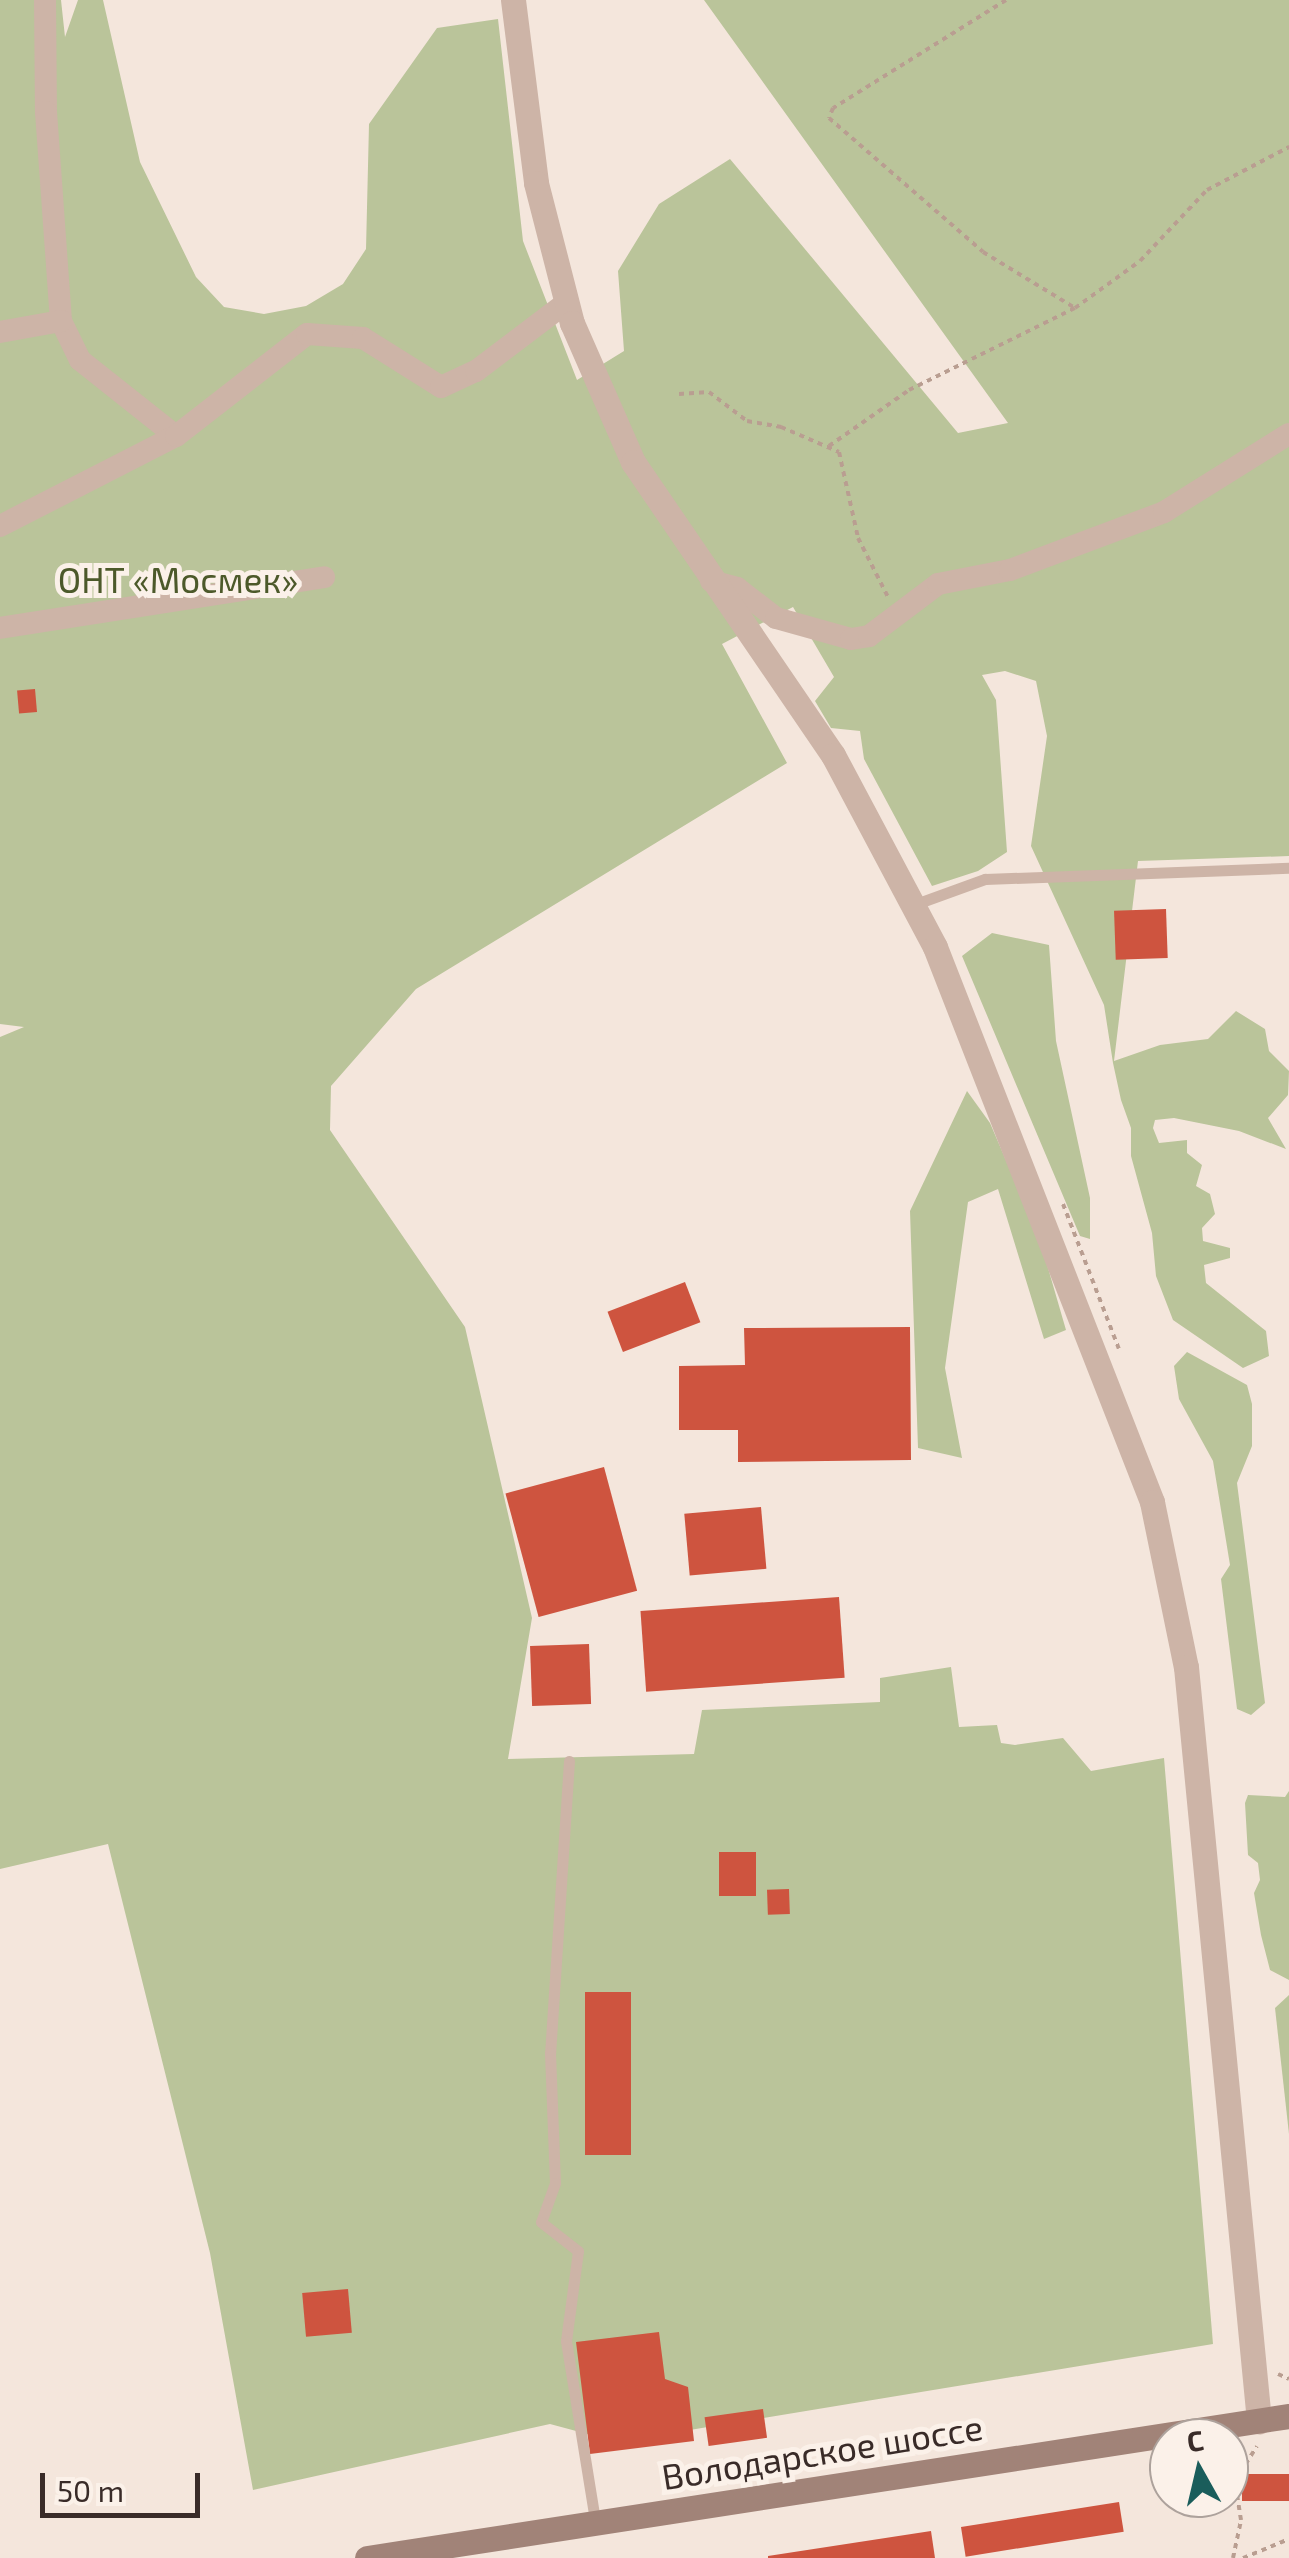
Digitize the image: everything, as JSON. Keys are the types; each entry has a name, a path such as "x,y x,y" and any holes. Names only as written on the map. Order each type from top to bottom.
{"main road":[{"name":"Володарское шоссе","path":"366,2558 1289,2416"}],"street":[{"path":"46,0 46,112 61,321 80,360 176,436"},
{"path":"513,0 536,183 566,303 634,462 832,755 935,948 1152,1502 1186,1668 1259,2421"},
{"path":"0,526 176,436 307,334 362,338 441,387 476,370 566,303"},
{"path":"0,332 61,321"},
{"path":"711,581 737,588 776,618 851,639 869,636 938,584 1010,570 1164,512 1289,434"},
{"path":"0,628 324,577"}],"lane":[{"path":"913,906 985,878 1289,868"},
{"path":"569,1761 550,2052 555,2183 541,2222 578,2251 566,2342 595,2522"}],"path":[{"path":"1006,0 833,108 829,118 983,252 1076,308"},
{"path":"828,446 910,390 1076,308 1140,261 1206,190 1289,147"},
{"path":"679,394 709,392 747,421 840,452 871,572 900,613"},
{"path":"1062,1201 1122,1356"},
{"path":"1268,2369 1289,2379"},
{"path":"1233,2558 1241,2520 1235,2481 1257,2448 1259,2421"},
{"path":"1242,2558 1289,2539"}],"green space":[{"name":"ОНТ «Мосмек»","path":"0,0 61,0 65,37 78,0 103,0 140,162 196,277 224,307 264,314 306,306 343,284 366,249 369,124 437,28 498,19 523,241 577,380 624,351 618,271 659,204 730,159 958,433 1008,423 704,0 1289,0 1289,856 1138,861 1114,1061 1160,1045 1208,1039 1236,1011 1265,1029 1269,1051 1289,1071 1288,1095 1268,1118 1286,1149 1239,1131 1174,1118 1155,1120 1153,1128 1159,1143 1187,1140 1187,1153 1202,1165 1196,1186 1210,1194 1215,1214 1202,1228 1203,1241 1230,1248 1230,1258 1204,1265 1206,1283 1266,1331 1269,1356 1243,1368 1173,1320 1156,1276 1152,1233 1131,1156 1131,1128 1121,1100 1113,1063 1104,1005 1031,846 1047,736 1036,681 1005,671 982,675 996,700 1007,852 978,871 932,886 864,759 860,731 831,728 815,701 834,677 793,607 722,644 787,763 416,989 331,1086 330,1130 465,1327 532,1618 508,1759 694,1754 702,1710 880,1702 880,1678 951,1667 959,1727 997,1725 1001,1743 1015,1745 1063,1738 1091,1771 1164,1758 1213,2344 617,2442 550,2424 253,2490 210,2253 108,1844 0,1869 0,1037 24,1027 0,1024"},
{"path":"992,933 1049,945 1056,1041 1090,1198 1090,1239 1080,1236 962,956"},
{"path":"967,1091 990,1123 1039,1237 1066,1330 1044,1339 998,1189 968,1202 945,1368 962,1458 918,1448 910,1211"},
{"path":"1187,1352 1247,1385 1252,1404 1252,1446 1237,1483 1265,1703 1251,1715 1237,1709 1221,1579 1230,1565 1213,1461 1179,1399 1174,1366"},
{"path":"1289,1791 1289,1980 1270,1970 1261,1935 1254,1893 1260,1880 1258,1863 1248,1855 1245,1803 1248,1795 1285,1797"},
{"path":"1289,1995 1289,2134 1275,2008"}],"building":[{"path":"35,689 37,712 19,713 17,691"},
{"path":"1166,909 1168,958 1116,960 1114,911"},
{"path":"685,1282 700,1322 623,1352 608,1312"},
{"path":"910,1327 911,1460 738,1462 738,1430 679,1430 679,1366 745,1365 744,1328"},
{"path":"604,1467 637,1591 539,1617 505,1493"},
{"path":"761,1507 766,1569 690,1575 684,1514"},
{"path":"839,1597 845,1678 646,1692 640,1611"},
{"path":"589,1644 591,1704 532,1706 530,1646"},
{"path":"719,1852 756,1852 756,1896 719,1896"},
{"path":"789,1889 790,1914 768,1915 767,1890"},
{"path":"585,1992 631,1992 631,2155 585,2155"},
{"path":"348,2289 352,2333 306,2337 302,2293"},
{"path":"659,2332 665,2379 688,2387 694,2441 590,2454 576,2342"},
{"path":"763,2409 767,2438 709,2446 705,2417"},
{"path":"1249,2474 1289,2474 1289,2501 1249,2501"},
{"path":"1119,2502 1124,2532 966,2557 961,2527"},
{"path":"931,2531 935,2558 768,2558 768,2556"}]}
